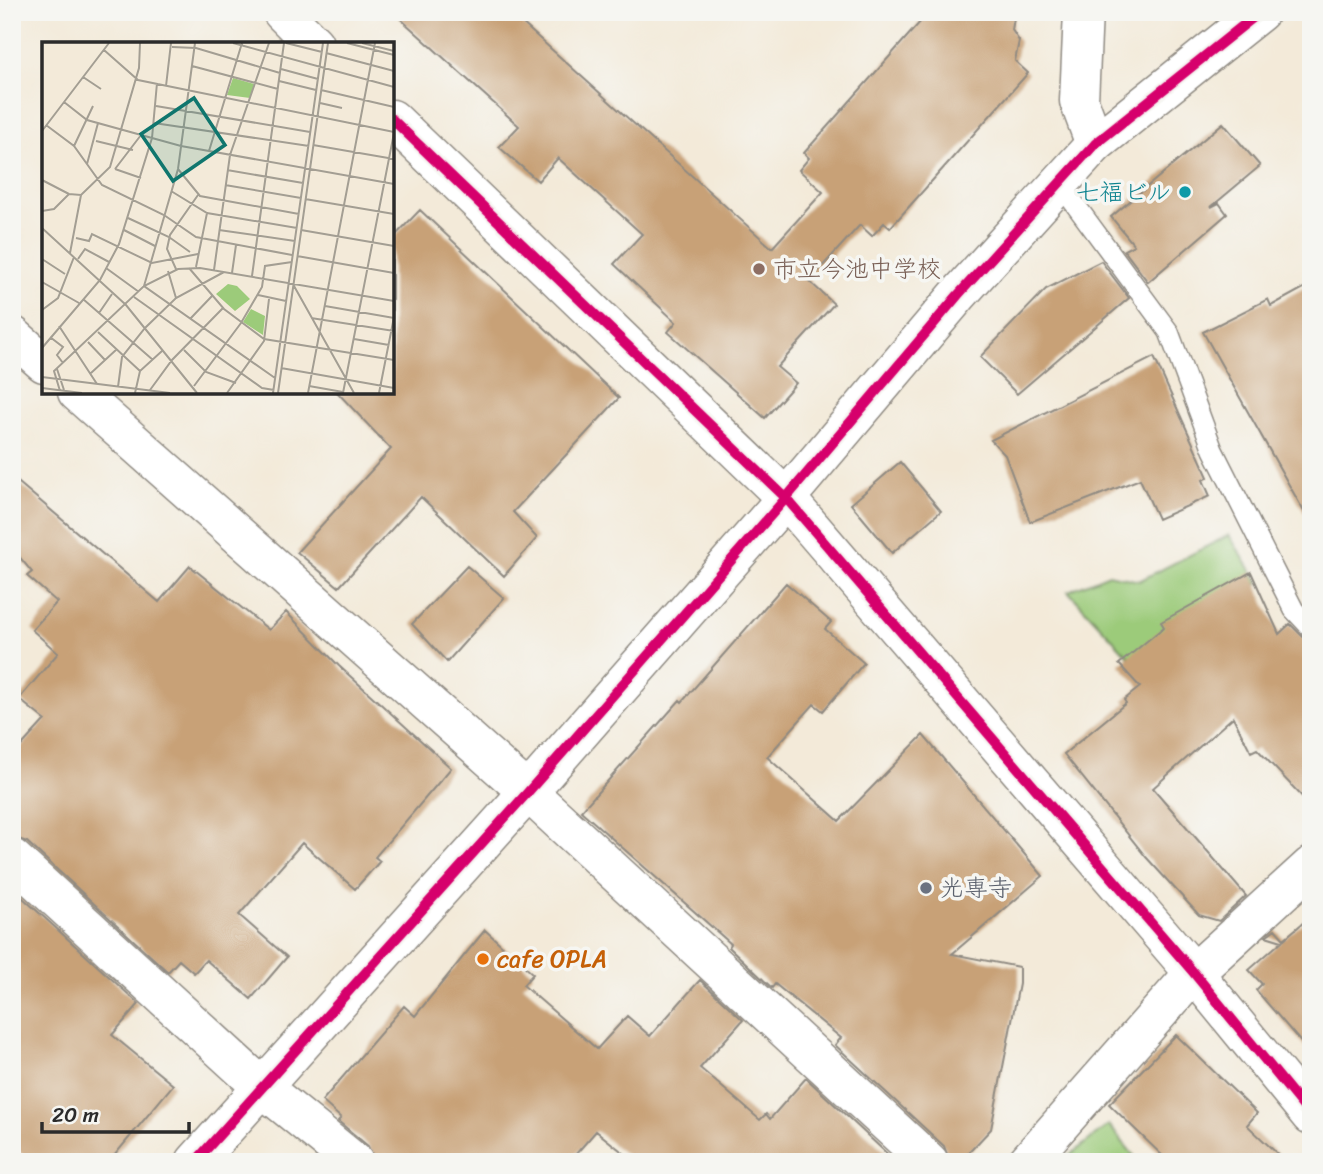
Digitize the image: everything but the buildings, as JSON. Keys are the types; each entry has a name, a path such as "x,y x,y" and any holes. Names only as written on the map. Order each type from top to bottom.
{"street":[{"path":"282,12 312,42"},
{"path":"1083,12 1079,101 1095,144"},
{"path":"195,1162 528,792 786,498 958,295 1095,144 1260,12"},
{"path":"394,121 786,498 1194,974 1311,1116"},
{"path":"79,394 528,792 929,1162"},
{"path":"12,858 263,1088 354,1162"},
{"path":"1027,1162 1194,974 1311,866"}],"lane":[{"path":"1060,184 1169,332 1213,450 1294,610 1311,628"}],"green space":[{"path":"1229,535 1259,583 1178,620 1132,660 1068,591 1109,574 1139,581"},
{"path":"1109,1125 1139,1162 1061,1162"}],"cycle path":[{"path":"195,1162 528,792 786,498 958,295 1095,144 1260,12"},
{"path":"394,121 786,498 1194,973 1311,1116"}],"place":[{"name":"七福ビル","path":"1185,192"},
{"name":"市立今池中学校","path":"759,269"},
{"name":"光専寺","path":"926,888"},
{"name":"cafe OPLA","path":"483,959"}]}
